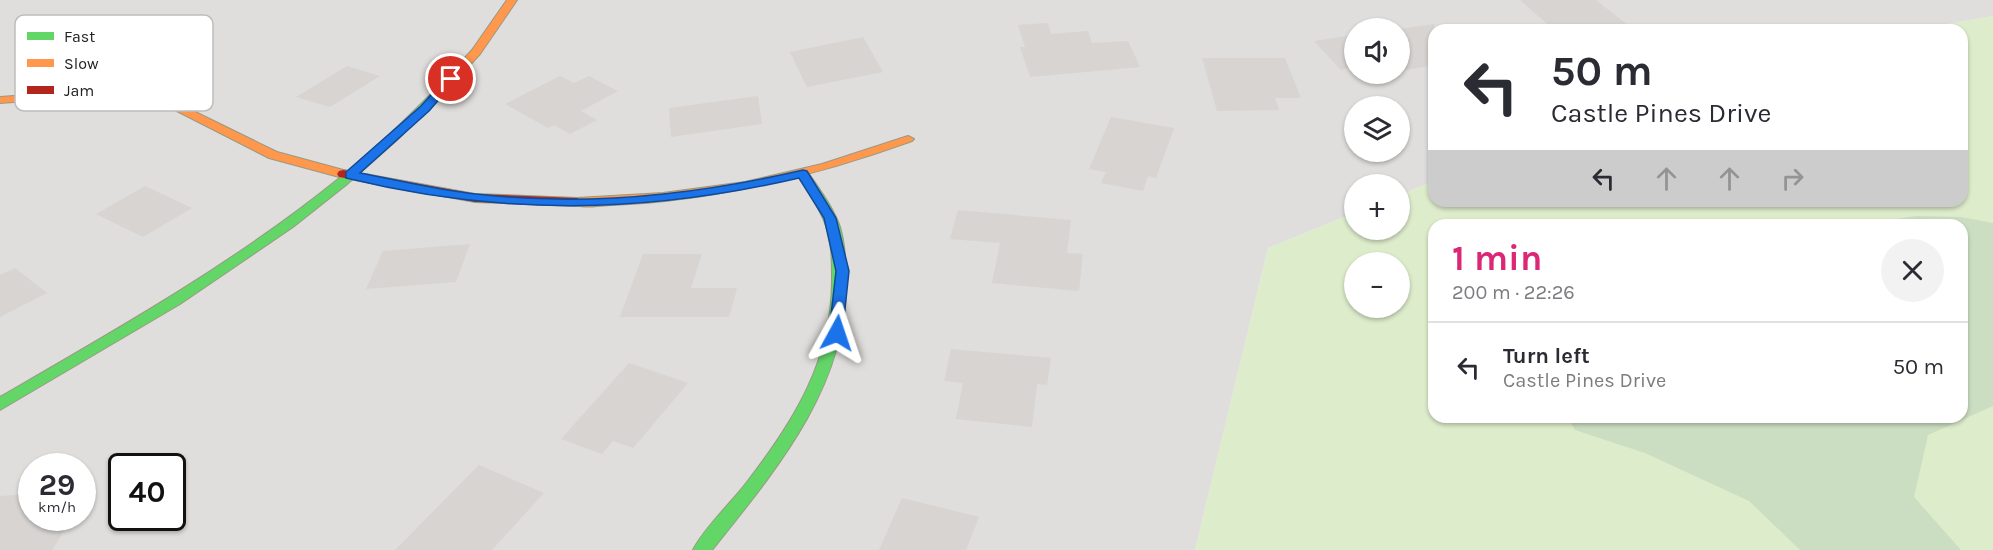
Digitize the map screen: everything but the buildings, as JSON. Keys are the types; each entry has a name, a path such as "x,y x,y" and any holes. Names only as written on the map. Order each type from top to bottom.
{"street":[{"path":"0,404 129,329 255,247 350,175 425,108 477,50 512,0"},
{"path":"0,100 15,99"},
{"path":"183,111 273,155 350,175 476,198 572,204 691,196 745,187 868,156 908,139"},
{"path":"702,550 770,465 810,403 837,333 843,271 830,218 803,174"}],"shaded area":[{"path":"0,0 1993,0 1993,16 1947,24 1428,24 1428,183 1410,191 1410,174 1344,174 1344,217 1268,248 1195,550 0,550"}],"green space":[{"path":"1993,16 1993,550 1195,550 1268,248 1344,217 1344,240 1410,240 1410,191 1428,183 1428,207 1968,207 1968,24 1947,24"},
{"path":"1916,216 1961,217 1993,223 1993,406 1968,417 1968,219 1897,219"},
{"path":"1571,423 1955,423 1928,435 1914,497 1961,550 1800,550 1749,501 1645,453 1575,430"}],"traffic: fast":[{"path":"0,404 175,300 288,224 342,183 393,138 441,90"},
{"path":"702,550 753,487 799,420 818,384 832,346 839,307 836,237 828,215 803,174"}],"traffic: slow":[{"path":"441,90 476,52 512,0"},
{"path":"0,100 15,99"},
{"path":"185,111 273,155 343,174"},
{"path":"577,202 663,197 745,186 826,166 908,139"}],"traffic: jam":[{"path":"343,174 475,198 577,202"}],"route":[{"path":"451,79 425,108 350,175 476,198 572,204 691,196 803,174 830,218 843,271 837,333"}]}
